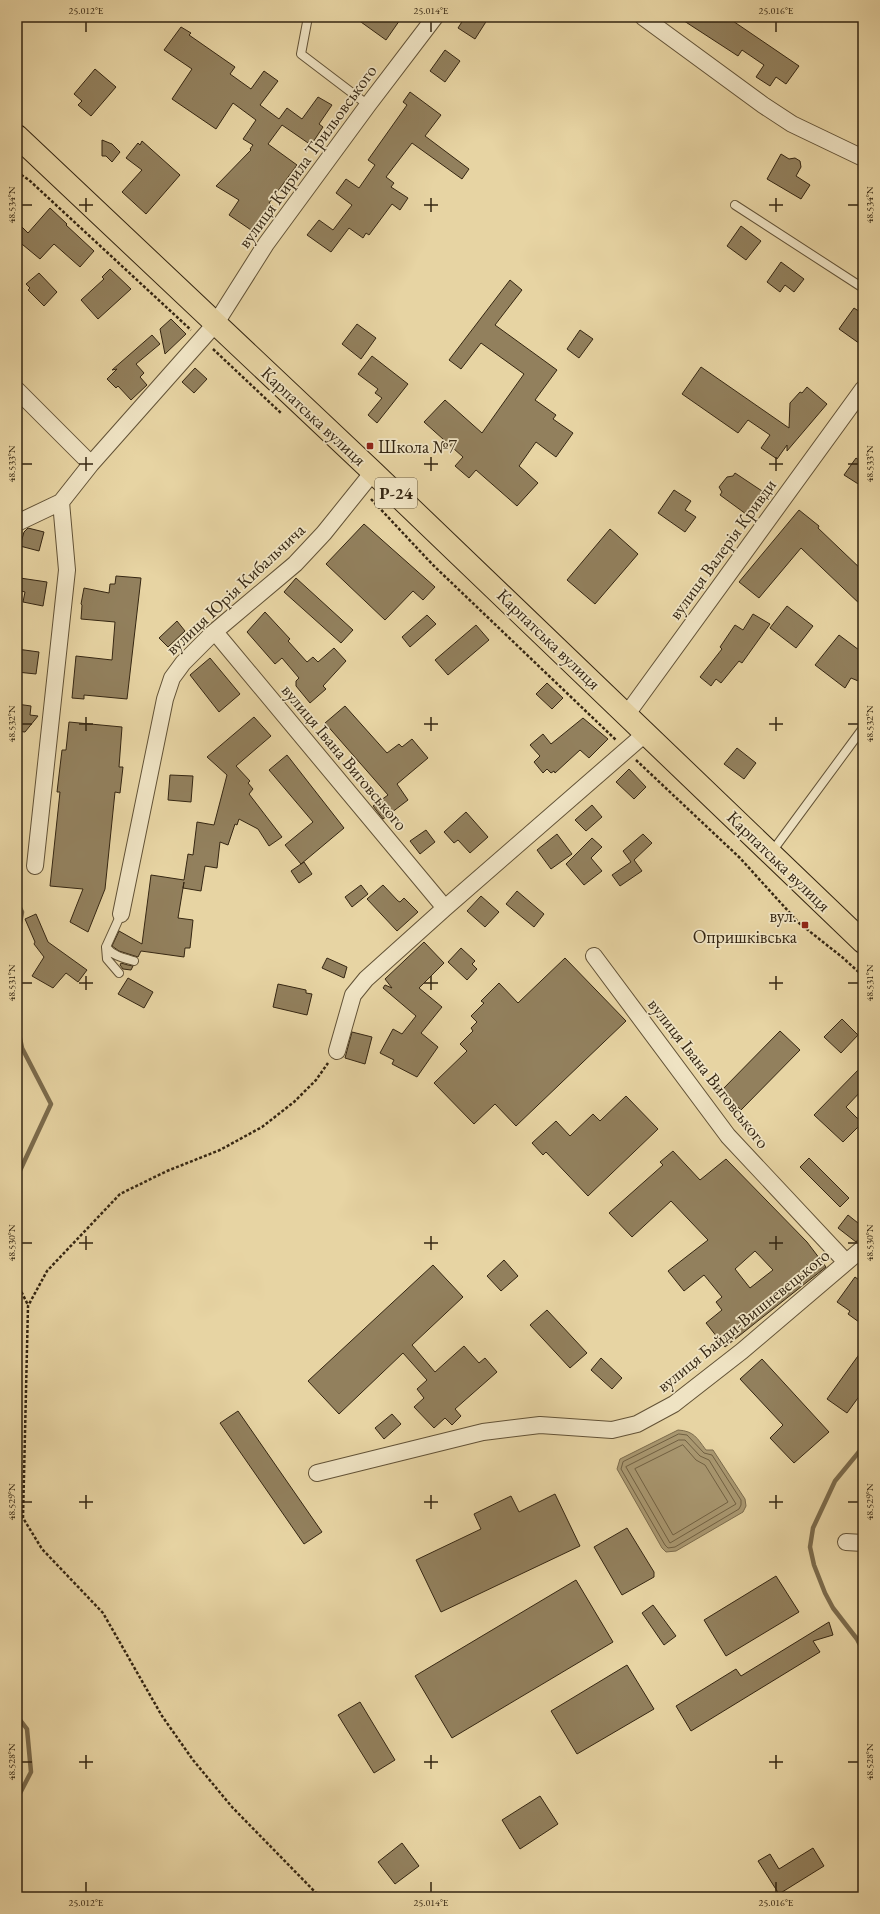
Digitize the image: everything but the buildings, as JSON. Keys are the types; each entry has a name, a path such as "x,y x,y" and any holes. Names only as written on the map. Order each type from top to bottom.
{"main road":[{"name":"Карпатська вулиця","path":"17,136 209,331 367,480 627,714 863,942"}],"street":[{"name":"вулиця Кирила Трильовського","path":"61,502 91,464 209,331 266,244 435,17"},
{"path":"643,17 763,105 792,124 863,158"},
{"name":"вулиця Валерія Кривди","path":"627,714 863,389"},
{"path":"17,390 91,464"},
{"name":"вулиця Юрія Кибальчича","path":"121,914 169,686 177,670 215,632 295,564 324,533 367,480"},
{"path":"17,523 61,502 67,570 35,866"},
{"name":"вулиця Івана Виговського","path":"215,632 445,908"},
{"path":"337,1052 353,995 362,984 445,908 646,733"},
{"name":"вулиця Івана Виговського","path":"594,956 728,1136 846,1262"},
{"name":"вулиця Байди-Вишневецького","path":"317,1473 483,1432 540,1424 612,1430 636,1424 674,1404 742,1351 863,1248"},
{"path":"846,1542 863,1543"}],"lane":[{"path":"308,17 301,54 368,105"},
{"path":"735,206 863,288"},
{"path":"771,853 863,728"},
{"path":"119,973 107,959 106,947 121,914"},
{"path":"106,947 116,956 134,961"}],"path":[{"path":"17,172 29,180 209,331 287,419"},
{"path":"367,480 433,565 579,702 626,750 740,858 798,923 842,956 863,976"},
{"path":"28,1306 47,1271 120,1194 166,1170 220,1150 262,1128 294,1102 316,1080 337,1052"},
{"path":"17,1283 28,1306 23,1518"},
{"path":"17,1513 23,1518 42,1549 103,1613 162,1716 193,1760 232,1807 320,1897"}],"water":[{"path":"678,1430 688,1432 695,1436 706,1450 713,1450 745,1499 746,1506 743,1512 676,1551 666,1552 662,1548 617,1469 620,1459"}],"waterway":[{"path":"17,902 22,912 17,940"},
{"path":"17,1024 22,1048 51,1104 17,1177"},
{"path":"863,1447 835,1481 813,1528 810,1547 814,1565 825,1593 833,1608 857,1639 863,1651"},
{"path":"17,1716 27,1729 31,1772 17,1799"}],"place":[{"name":"Школа №7","path":"370,446"},
{"name":"вул. Опришківська","path":"805,925"}]}
